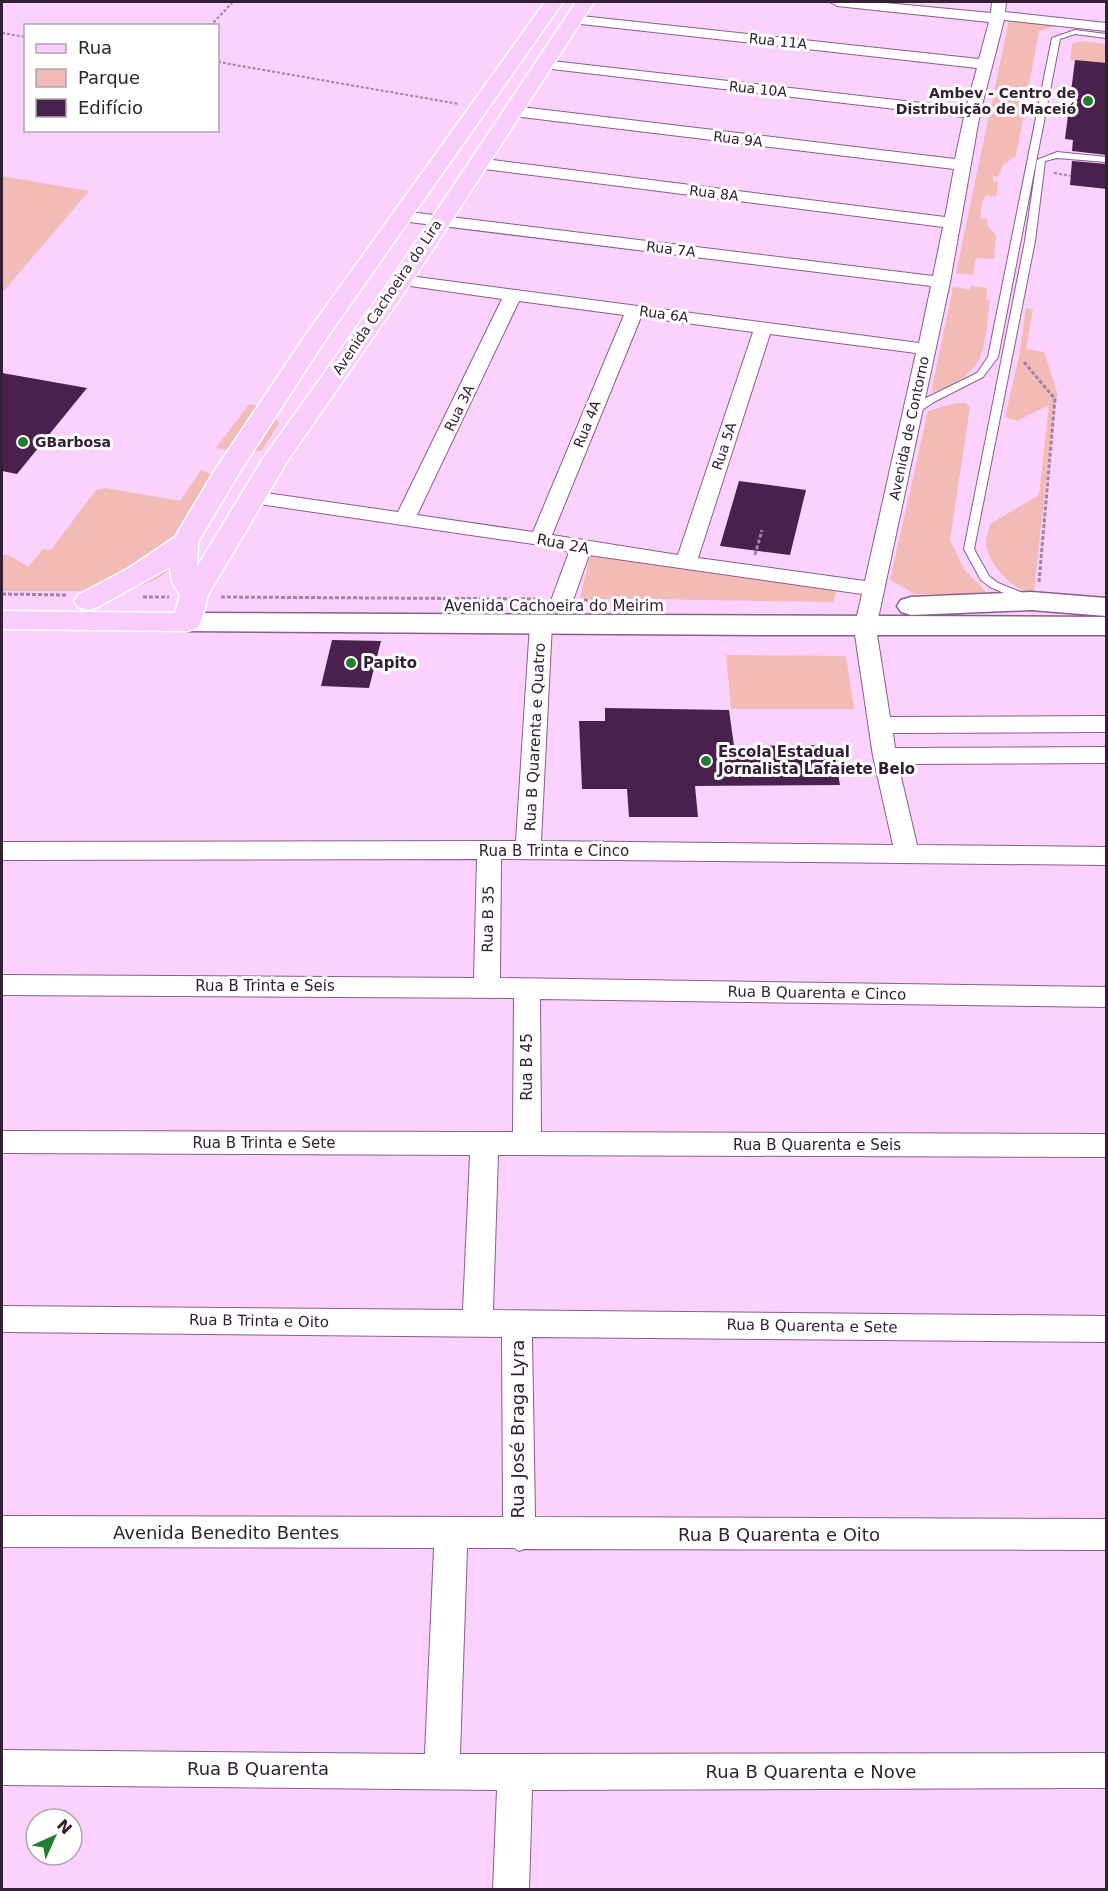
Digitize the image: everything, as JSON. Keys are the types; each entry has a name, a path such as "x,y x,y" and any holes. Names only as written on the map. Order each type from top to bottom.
{"main road":[{"path":"191,607 183,561 185,545 228,470 315,338 554,2"},
{"name":"Avenida Cachoeira do Lira","path":"191,607 218,555 293,432 402,280 438,221 579,10"},
{"path":"185,545 200,560 218,555"},
{"path":"88,601 133,579 185,545"},
{"name":"Avenida Cachoeira do Meirim","path":"2,600 88,601 191,607"},
{"name":"Avenida Cachoeira do Meirim","path":"2,621 191,607"}],"street":[{"path":"837,2 998,11 1107,27"},
{"name":"Rua 11A","path":"579,10 984,64"},
{"name":"Avenida de Contorno","path":"907,855 880,724 869,608 941,282 972,113 998,11"},
{"name":"Rua 10A","path":"543,64 972,113"},
{"name":"Rua 9A","path":"513,111 964,165"},
{"name":"Rua 8A","path":"477,163 952,223"},
{"name":"Rua 7A","path":"401,216 941,282"},
{"name":"Rua 6A","path":"402,280 926,349"},
{"name":"Rua 3A","path":"404,520 513,295"},
{"name":"Rua 4A","path":"540,539 635,310"},
{"name":"Rua 5A","path":"686,562 763,329"},
{"name":"Rua 2A","path":"252,497 751,572 869,608"},
{"name":"Rua B Quarenta e Quatro","path":"528,850 551,615 581,548"},
{"name":"Avenida Cachoeira do Meirim","path":"191,607 551,615 869,608 1035,593 1107,607"},
{"name":"Avenida Cachoeira do Meirim","path":"869,608 1107,626"},
{"path":"880,724 1107,724"},
{"path":"885,756 1107,755"},
{"name":"Rua B 35","path":"487,988 489,850"},
{"name":"Rua B Trinta e Cinco","path":"2,851 528,850 1107,856"},
{"name":"Rua B Trinta e Seis","path":"2,985 528,990"},
{"name":"Rua B Quarenta e Cinco","path":"528,990 1107,997"},
{"name":"Rua B 45","path":"527,1145 528,990"},
{"name":"Rua B Trinta e Sete","path":"2,1142 527,1145"},
{"path":"477,1323 485,1143"},
{"name":"Rua B Quarenta e Seis","path":"527,1145 1107,1146"},
{"name":"Rua B Trinta e Oito","path":"2,1318 518,1323"},
{"name":"Rua B Quarenta e Sete","path":"518,1323 1107,1329"},
{"name":"Rua José Braga Lyra","path":"518,1323 519,1535"},
{"name":"Avenida Benedito Bentes","path":"2,1531 451,1534"},
{"path":"442,1771 451,1534"},
{"name":"Rua B Quarenta e Oito","path":"451,1534 1107,1535"},
{"name":"Rua B Quarenta","path":"2,1768 515,1772"},
{"name":"Rua B Quarenta e Nove","path":"515,1772 1107,1771"},
{"path":"511,1890 515,1772"}],"lane":[{"path":"912,412 930,400 980,375 993,357 1056,38 1075,32 1107,36"},
{"path":"1035,593 994,585 985,578 969,549 1030,242 1041,160 1048,156 1058,155 1107,160"}],"path":[{"path":"212,24 233,2"},
{"path":"2,33 24,36"},
{"path":"219,62 479,108"},
{"path":"1019,357 1055,399 1035,593"},
{"path":"751,572 762,530"}],"green space":[{"path":"1009,20 1059,25 1039,31 1016,156 1003,165 998,177 993,176 993,181 998,182 996,197 986,195 982,202 980,218 987,219 988,226 996,235 994,259 976,258 973,275 956,273"},
{"path":"1081,41 1106,44 1106,63 1070,60 1072,44"},
{"path":"2,176 89,191 2,293"},
{"path":"971,286 987,288 986,300 990,301 986,334 979,359 973,369 963,378 931,393 953,287 970,290"},
{"path":"1026,308 1033,309 1026,349 1044,352 1058,395 1055,399 1034,592 1018,588 996,568 986,543 990,524 1039,495 1049,405 1017,421 1005,417 1019,357"},
{"path":"956,403 966,403 970,407 950,540 964,569 988,594 915,594 890,580 928,411"},
{"path":"249,404 266,410 279,423 262,450 251,453 216,448"},
{"path":"201,470 221,478 210,512 212,520 187,555 172,569 156,579 135,588 110,591 2,591 2,555 9,555 28,567 43,549 51,550 96,490 106,488 180,501"},
{"path":"590,555 837,591 833,602 580,598"},
{"path":"726,655 846,656 854,709 731,709"}],"building":[{"name":"Ambev - Centro de Distribuição de Maceió","path":"1075,60 1107,63 1107,155 1072,151 1073,140 1065,139"},
{"path":"1072,161 1107,164 1107,189 1070,185"},
{"name":"GBarbosa","path":"2,373 87,388 17,474 2,471"},
{"path":"739,481 806,490 790,555 720,546"},
{"name":"Papito","path":"332,640 381,641 369,688 321,686"},
{"name":"Escola Estadual Jornalista Lafaiete Belo","path":"605,708 729,710 734,746 833,745 840,785 695,786 698,817 629,817 627,789 582,789 579,721 605,721"}],"place":[{"name":"Ambev - Centro de Distribuição de Maceió","path":"1088,101"},
{"name":"GBarbosa","path":"23,442"},
{"name":"Papito","path":"351,663"},
{"name":"Escola Estadual Jornalista Lafaiete Belo","path":"706,761"}]}
